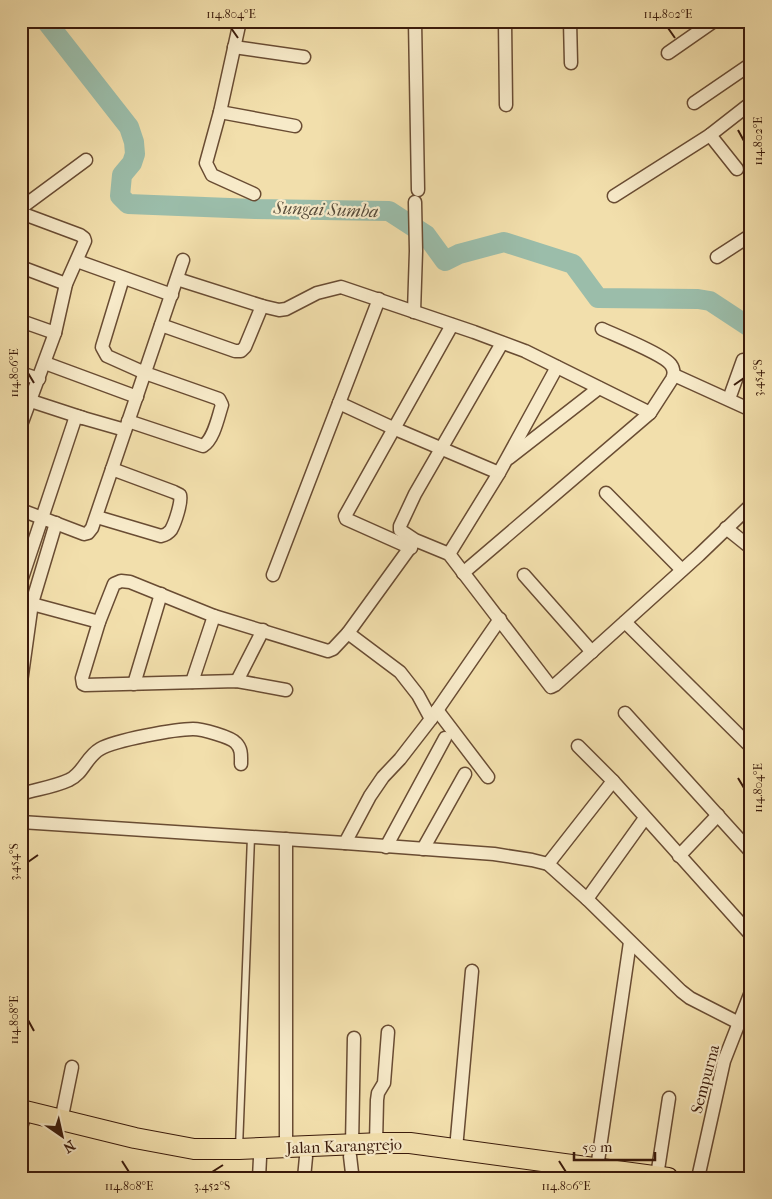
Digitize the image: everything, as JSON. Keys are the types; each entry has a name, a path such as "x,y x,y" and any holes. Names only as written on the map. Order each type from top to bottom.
{"main road":[{"name":"Jalan Karangrejo","path":"22,1119 175,1154 260,1158 306,1157 351,1150 376,1143 410,1143 456,1149 591,1173"},
{"name":"Jalan Karangrejo","path":"22,1119 61,1120 182,1148 351,1150 429,1155 591,1173 663,1177"}],"street":[{"path":"240,21 220,112 206,159 208,170 212,176 254,194"},
{"path":"414,312 417,196 415,21"},
{"path":"505,21 506,105"},
{"path":"570,21 571,63"},
{"path":"668,54 714,21"},
{"path":"234,48 304,57"},
{"path":"694,103 751,64"},
{"path":"614,196 710,135 751,103"},
{"path":"220,112 296,126"},
{"path":"710,135 737,169"},
{"path":"21,208 86,160"},
{"path":"21,213 84,238 84,244 66,284 55,333 45,363 21,425"},
{"path":"717,257 751,235"},
{"path":"21,510 84,534 88,533 97,518 183,260"},
{"path":"77,261 172,295"},
{"path":"21,267 66,284"},
{"path":"31,401 84,419 127,426 203,446 207,443 222,405 220,399 145,373 107,356 102,347 123,278"},
{"path":"177,279 279,310 286,309 317,293 341,287 525,351 650,413"},
{"path":"273,575 379,299"},
{"path":"161,325 235,351 241,351 245,347 262,306"},
{"path":"21,321 55,333"},
{"path":"452,325 346,512 345,518 413,544 449,554 551,687 625,622 751,505"},
{"path":"463,573 650,413 674,375 671,364 664,358 602,328"},
{"path":"413,544 400,530 400,526 415,494 443,449 502,343"},
{"path":"729,399 743,360"},
{"path":"45,363 137,397"},
{"path":"449,554 501,468 557,367"},
{"path":"21,373 39,379"},
{"path":"674,375 751,410"},
{"path":"501,468 599,388"},
{"path":"339,403 443,449 501,468"},
{"path":"21,581 26,544 41,518 76,416 84,419"},
{"path":"97,518 161,536 171,530 181,501 180,495 174,492 112,469"},
{"path":"606,493 682,570"},
{"path":"21,682 26,602 56,523"},
{"path":"726,528 751,548"},
{"path":"286,690 237,681 83,684 82,678 99,622 114,584 117,582 130,582 214,616 328,651 333,649 348,633 413,544"},
{"path":"524,575 592,652"},
{"path":"134,684 161,594"},
{"path":"26,602 99,622"},
{"path":"192,682 214,616"},
{"path":"345,842 370,796 383,777 400,759 434,714 500,620"},
{"path":"625,622 751,747"},
{"path":"237,681 263,630"},
{"path":"348,633 400,672 488,776"},
{"path":"625,713 751,852"},
{"path":"21,794 70,780 81,770 90,756 102,747 176,730 195,728 231,739 237,743 242,753 241,764"},
{"path":"386,846 445,738"},
{"path":"578,746 613,781 751,935"},
{"path":"423,849 465,774"},
{"path":"548,864 613,781"},
{"path":"679,856 718,815"},
{"path":"586,899 645,818"},
{"path":"21,822 345,842 494,854 548,864 673,984 690,998 739,1023"},
{"path":"286,839 286,1148"},
{"path":"591,1173 630,942"},
{"path":"456,1149 472,970"},
{"name":"Sempurna","path":"698,1178 724,1061 751,992"},
{"path":"376,1143 377,1100 378,1093 384,1083 388,1032"},
{"path":"354,1038 351,1150 352,1173 355,1178"},
{"path":"61,1120 72,1067"},
{"path":"663,1177 669,1098"},
{"path":"304,1178 306,1157"},
{"path":"258,1178 260,1158"}],"lane":[{"path":"239,1149 251,837"}],"waterway":[{"name":"Sungai Sumba","path":"46,21 129,127 134,142 135,154 132,163 122,175 120,196 128,204 255,209 389,211 426,235 445,261 459,254 504,242 573,264 598,298 698,299 710,301 751,328"}]}
